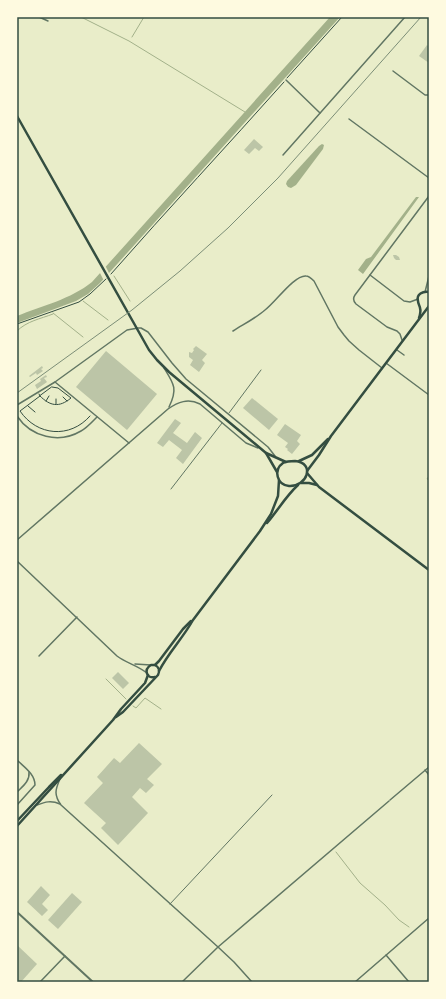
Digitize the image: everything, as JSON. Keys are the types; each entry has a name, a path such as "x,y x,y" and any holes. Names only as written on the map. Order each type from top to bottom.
{"main road":[{"path":"17,116 150,350 163,367 261,448 278,472 279,480 277,501 260,531"},
{"path":"419,319 420,310 418,299 420,294 428,292"},
{"path":"418,303 424,307 429,306"},
{"path":"17,821 158,675 163,663 193,620 290,493 306,479 307,472 331,436 429,306"},
{"path":"278,472 280,466 286,462 299,461 307,458 331,436"},
{"path":"266,453 286,462"},
{"path":"299,461 304,465 307,472 319,487"},
{"path":"279,480 282,484 287,486 311,483 319,487 429,570"},
{"path":"113,720 120,709 145,683 147,668 151,665 155,665 161,660 183,629 193,620"},
{"path":"155,665 159,671"},
{"path":"147,674 155,677"},
{"path":"17,826 61,779 66,771"}],"street":[{"path":"40,17 48,21"},
{"path":"284,156 405,17"},
{"path":"393,71 425,95 429,95"},
{"path":"286,80 320,113"},
{"path":"349,119 429,178"},
{"path":"402,342 400,334 397,331 387,327 356,304 354,298 429,196"},
{"path":"370,275 404,301 410,302 418,299"},
{"path":"234,331 265,310 294,281 301,277 307,276 314,281 338,326 349,342 383,368"},
{"path":"428,292 429,276"},
{"path":"17,405 55,382 127,330 141,328 151,336 186,379 268,447 276,457"},
{"path":"397,350 404,355"},
{"path":"386,363 429,395"},
{"path":"163,367 172,381 174,388 173,398 168,409"},
{"path":"55,382 129,443"},
{"path":"17,540 174,405 185,401 196,402 246,443 261,448"},
{"path":"17,416 24,425 33,431 44,436 55,438 79,433 97,417"},
{"path":"17,562 121,659 138,667 147,674"},
{"path":"39,656 77,617"},
{"path":"131,664 151,665"},
{"path":"17,760 34,778 35,785 17,805"},
{"path":"182,982 218,947 429,767"},
{"path":"425,770 429,775"},
{"path":"17,792 28,780 29,772"},
{"path":"61,779 56,788 57,798 61,805 218,947 252,982"},
{"path":"37,805 51,801 61,805"},
{"path":"17,912 93,982"},
{"path":"355,982 429,918"},
{"path":"386,955 409,982"},
{"path":"40,982 65,956"}],"lane":[{"path":"228,414 261,370"},
{"path":"171,489 222,422"},
{"path":"170,904 272,794"}],"path":[{"path":"17,324 79,302 102,284 155,223 203,172 342,17"},
{"path":"38,392 40,396 50,404 56,405 68,401 71,398 58,388 52,387 40,396 27,405 20,411 26,419 40,428 54,432 76,428 85,422 93,413"},
{"path":"45,401 49,396"},
{"path":"64,397 68,401"},
{"path":"56,399 56,405"},
{"path":"27,405 35,412"}],"shaded area":[{"path":"330,17 340,17 100,283 88,294 76,301 17,323 17,316 66,298 92,282"},
{"path":"322,144 324,145 323,149 296,185 291,188 288,187 286,184 287,181"},
{"path":"416,197 419,197 363,274 358,270 366,259 371,257"}],"pier":[{"path":"105,265 110,275 104,281 99,271"}],"building":[{"path":"427,45 429,47 429,63 419,56"},
{"path":"254,139 263,147 259,151 255,148 249,154 244,150"},
{"path":"393,255 399,257 400,260 396,260"},
{"path":"196,346 207,354 202,360 205,363 199,372 190,365 193,360 189,357 189,352 192,353"},
{"path":"106,351 157,394 127,430 76,387"},
{"path":"42,366 43,368 41,369 43,371 37,375 36,373 30,377 29,376"},
{"path":"46,375 47,377 44,378 47,382 37,389 35,385"},
{"path":"252,398 278,419 269,430 243,408"},
{"path":"175,419 181,423 173,433 187,443 195,432 202,438 183,464 176,458 182,450 169,440 163,447 157,443"},
{"path":"285,424 301,435 297,441 300,444 292,454 285,447 288,443 277,435"},
{"path":"118,672 129,683 123,689 112,678"},
{"path":"139,743 162,764 147,779 154,785 146,793 140,788 132,797 148,813 118,845 101,828 106,823 84,803 103,783 97,777 114,758 120,763"},
{"path":"41,886 50,895 42,904 48,910 42,916 27,902"},
{"path":"72,893 82,902 58,929 48,920"},
{"path":"17,945 37,964 21,982 17,982"}],"waterway":[{"path":"81,17 129,41 245,112"},
{"path":"132,37 144,17"},
{"path":"114,276 130,301"},
{"path":"83,301 108,320"},
{"path":"53,313 83,337"},
{"path":"17,331 29,323 53,314"},
{"path":"429,476 427,479 429,480"},
{"path":"106,679 126,699"},
{"path":"133,706 136,708 145,698 161,709"},
{"path":"336,852 360,883 385,905 399,920 409,927"}],"railway":[{"path":"17,393 132,310 180,271 228,228 278,178 421,17"}]}
